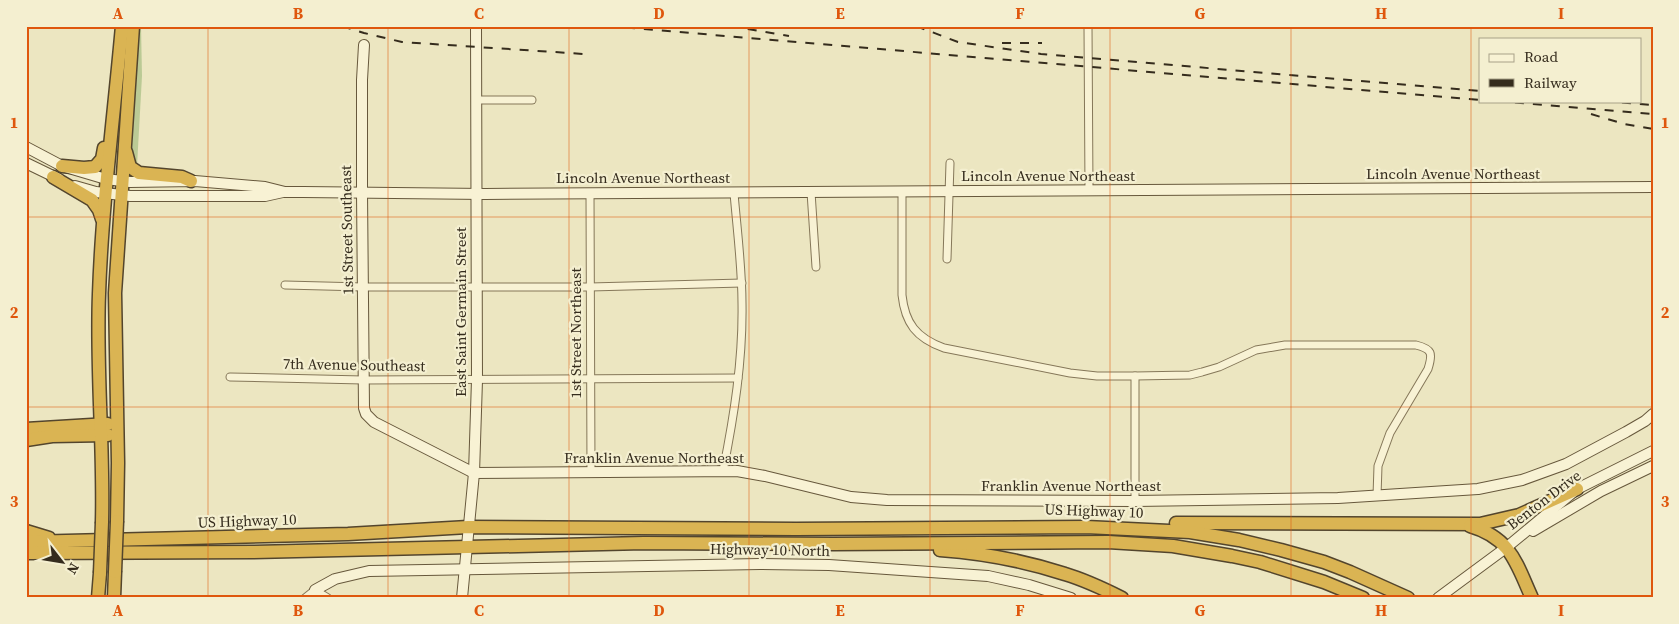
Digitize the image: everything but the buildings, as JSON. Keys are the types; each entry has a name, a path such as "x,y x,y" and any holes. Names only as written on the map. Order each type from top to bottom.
{"highway":[{"path":"98,598 102,522 98,322 106,178 122,26"},
{"path":"114,598 117,522 115,293 133,26"},
{"path":"62,166 95,167 101,162 109,112 115,97"},
{"path":"124,148 130,167 133,170 148,175 182,177 191,181"},
{"path":"53,177 96,204 101,214 103,231"},
{"path":"26,429 101,430"},
{"path":"26,440 117,429"},
{"path":"1086,526 1186,523 1480,524 1512,517 1577,489"},
{"path":"1456,523 1484,531 1507,546 1532,598"},
{"name":"US Highway 10","path":"26,542 348,534 468,528 1086,526 1190,532 1239,540 1324,562 1408,598"},
{"path":"26,531 52,538 92,541"},
{"path":"833,544 1067,541 1173,546 1260,562 1324,582 1363,598"},
{"name":"US Highway 10","path":"26,553 254,552 644,543 833,544"},
{"path":"833,544 944,551 1007,559 1067,574 1122,598"},
{"path":"26,562 106,553"}],"street":[{"name":"East Saint Germain Street","path":"462,598 474,473 477,380 476,26"},
{"path":"1088,26 1089,191"},
{"name":"1st Street Southeast","path":"364,45 362,80 363,403 366,414 374,422 474,473"},
{"path":"476,100 532,100"},
{"path":"26,147 62,166 122,181 191,181 266,187 285,192"},
{"path":"26,163 53,177 83,189 105,194 265,196 285,192"},
{"path":"947,259 950,163"},
{"name":"Lincoln Avenue Northeast","path":"285,192 476,194 1653,187"},
{"path":"902,191 903,308 907,320 920,335 944,348 1070,373 1098,376 1135,376 1190,375 1219,367 1256,350 1285,345 1416,344 1424,347 1430,352 1431,358 1428,368 1390,434 1378,466 1377,496"},
{"path":"811,192 816,267"},
{"name":"1st Street Northeast","path":"590,193 589,379 591,472"},
{"path":"723,471 732,426 742,331 742,283 734,193"},
{"path":"285,285 363,287 742,283"},
{"path":"1135,376 1135,501"},
{"name":"7th Avenue Southeast","path":"230,378 477,380 738,378"},
{"name":"Franklin Avenue Northeast","path":"474,473 723,471 758,474 851,497 887,500 1135,501 1377,496 1478,489 1522,480 1566,464 1626,432 1653,414"},
{"name":"Benton Drive","path":"1438,598 1507,546 1577,489 1653,451"},
{"name":"Benton Drive","path":"1507,546 1601,491 1653,466"},
{"name":"Highway 10 North","path":"315,590 335,579 369,571 760,564 827,565 988,576 1029,585 1072,598"},
{"path":"305,598 315,590 328,598"}],"green space":[{"path":"138,26 141,26 142,76 137,166 129,157"}],"railway":[{"path":"342,26 402,42 584,54"},
{"path":"608,26 1479,100"},
{"path":"730,26 789,36"},
{"path":"916,26 958,42 1041,54 1479,91"},
{"path":"1002,43 1042,43"},
{"path":"1509,102 1653,114"},
{"path":"1616,102 1653,105"},
{"path":"1591,114 1624,124 1653,129"}]}
